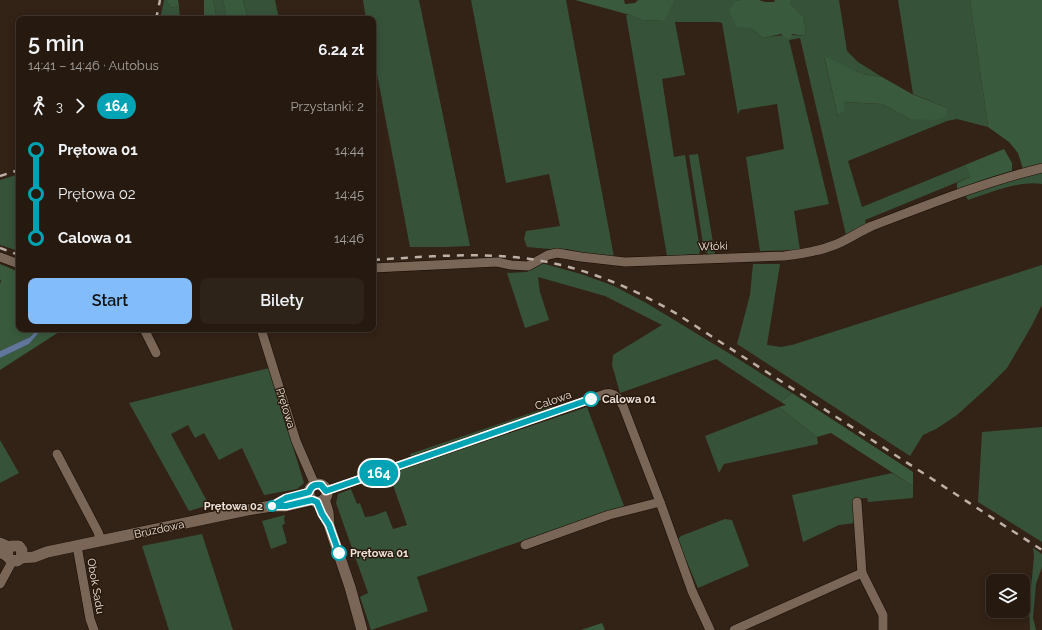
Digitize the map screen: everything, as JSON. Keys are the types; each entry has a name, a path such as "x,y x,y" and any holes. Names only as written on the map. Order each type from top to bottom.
{"street":[{"name":"Włóki","path":"376,268 497,262 528,266 548,255 557,253 625,262 784,256 808,253 838,244 865,229 937,201 1017,174 1042,168"},
{"path":"0,257 16,263"},
{"path":"146,332 156,352"},
{"name":"Prętowa","path":"262,332 296,441 317,495 328,512 329,525 350,587 362,630"},
{"name":"Calowa","path":"317,495 607,393 614,395 623,406 692,591 710,630"},
{"path":"57,454 98,532 101,541"},
{"name":"Bruzdowa","path":"10,552 34,557 47,552 272,506 286,506 317,495"},
{"path":"525,545 609,515 660,502"},
{"path":"857,502 862,573 883,615 883,630"},
{"name":"Obok Sadu","path":"77,546 90,619 94,630"},
{"path":"0,584 10,552"},
{"path":"734,630 862,573"}],"green space":[{"path":"164,0 166,0 171,8 179,6 180,16 161,16"},
{"path":"166,0 178,0 179,6 171,8"},
{"path":"204,0 213,0 216,16 204,16"},
{"path":"213,0 223,0 226,16 216,16"},
{"path":"223,0 243,0 247,16 226,16"},
{"path":"243,0 275,0 278,16 247,16"},
{"path":"363,0 419,0 470,246 410,247 376,69 376,16 366,16"},
{"path":"471,0 566,0 614,257 588,254 567,249 527,247 524,239 526,231 560,226 549,174 506,183"},
{"path":"575,0 624,0 625,4 635,3 638,0 675,0 664,21 642,20 630,15"},
{"path":"675,0 740,0 736,1 751,28 763,38 784,35 806,36 804,17 790,3 790,0 839,0 847,51 858,62 882,77 862,74 824,57 838,116 844,111 843,102 882,104 910,119 947,108 913,94 898,0 970,0 988,127 957,119 947,121 848,161 862,207 965,165 970,177 865,220 866,225 846,235 800,38 789,40 829,204 794,211 800,250 760,251 746,157 784,149 777,104 740,110 738,115 722,23 675,22 685,75 662,79 674,157 685,155 700,250 699,254 667,256 626,15 642,20 663,21"},
{"path":"775,0 790,0 790,3 804,17 806,36 792,34 789,40 781,34 763,38 751,28 736,26 729,10 736,1 774,2"},
{"path":"970,0 1042,0 1042,164 1023,169 1018,153 1009,142 988,127"},
{"path":"824,56 862,74 882,77 912,94 947,108 947,116 936,120 910,119 882,104 844,102 844,111 838,116"},
{"path":"1004,149 1012,163 1012,171 957,191 957,183 970,177 965,165"},
{"path":"698,154 715,254 708,254 704,250 689,155"},
{"path":"1042,171 1042,184 1033,183 1014,185 968,200 965,195"},
{"path":"16,175 16,250 0,245 0,180"},
{"path":"541,263 581,274 614,286 648,304 792,393 781,402 716,359 620,393 612,365 613,355 662,325 605,296 538,277 540,292 549,320 525,328 507,273 527,272"},
{"path":"0,264 16,271 16,332 35,332 30,337 0,351 1,281"},
{"path":"753,264 780,264 767,345 781,347 792,345 1042,265 1042,305 1007,368 957,415 936,429 923,435 910,456 737,344 750,295"},
{"path":"39,332 59,332 0,370 0,358 29,344"},
{"path":"269,368 304,483 297,489 264,495 242,448 219,460 204,433 195,438 188,425 171,434 209,505 189,511 129,403"},
{"path":"792,393 913,472 913,486 831,433 817,437 779,407 786,405 781,402"},
{"path":"552,406 554,409 411,458 410,454"},
{"path":"587,407 624,506 417,577 428,611 371,630 360,597 368,593 336,503 338,494 351,489 357,504 360,503 365,517 373,516 386,511 393,529 407,525 389,474"},
{"path":"779,407 817,437 818,444 724,464 719,473 705,436"},
{"path":"1042,427 1042,542 978,502 982,432"},
{"path":"0,440 19,473 0,483"},
{"path":"892,473 913,486 913,498 868,502 867,498 853,499 855,523 839,525 803,542 792,495"},
{"path":"285,515 285,524 282,525 287,543 271,549 262,521"},
{"path":"725,519 732,520 749,566 698,588 678,539 681,536"},
{"path":"202,534 233,630 169,630 142,546"},
{"path":"1033,548 1042,554 1042,567 1036,584 1033,618 1036,630 1030,630 1030,598 1034,557"},
{"path":"602,623 605,630 581,630"}],"water":[{"path":"35,332 39,332 29,344 0,358 0,351 30,337"}],"railway":[{"path":"157,16 160,0"},
{"path":"0,176 16,171"},
{"path":"0,248 16,254"},
{"path":"376,260 460,255 512,257 577,269 618,284 677,314 1042,550"}],"bus line":[{"name":"164","path":"339,553 329,525 317,502 312,500 286,506 272,506 286,498 309,492 311,487 315,485 321,485 326,491 591,399"}],"place":[{"name":"Calowa 01","path":"591,399"},
{"name":"Prętowa 02","path":"272,506"},
{"name":"Prętowa 01","path":"339,553"}]}
